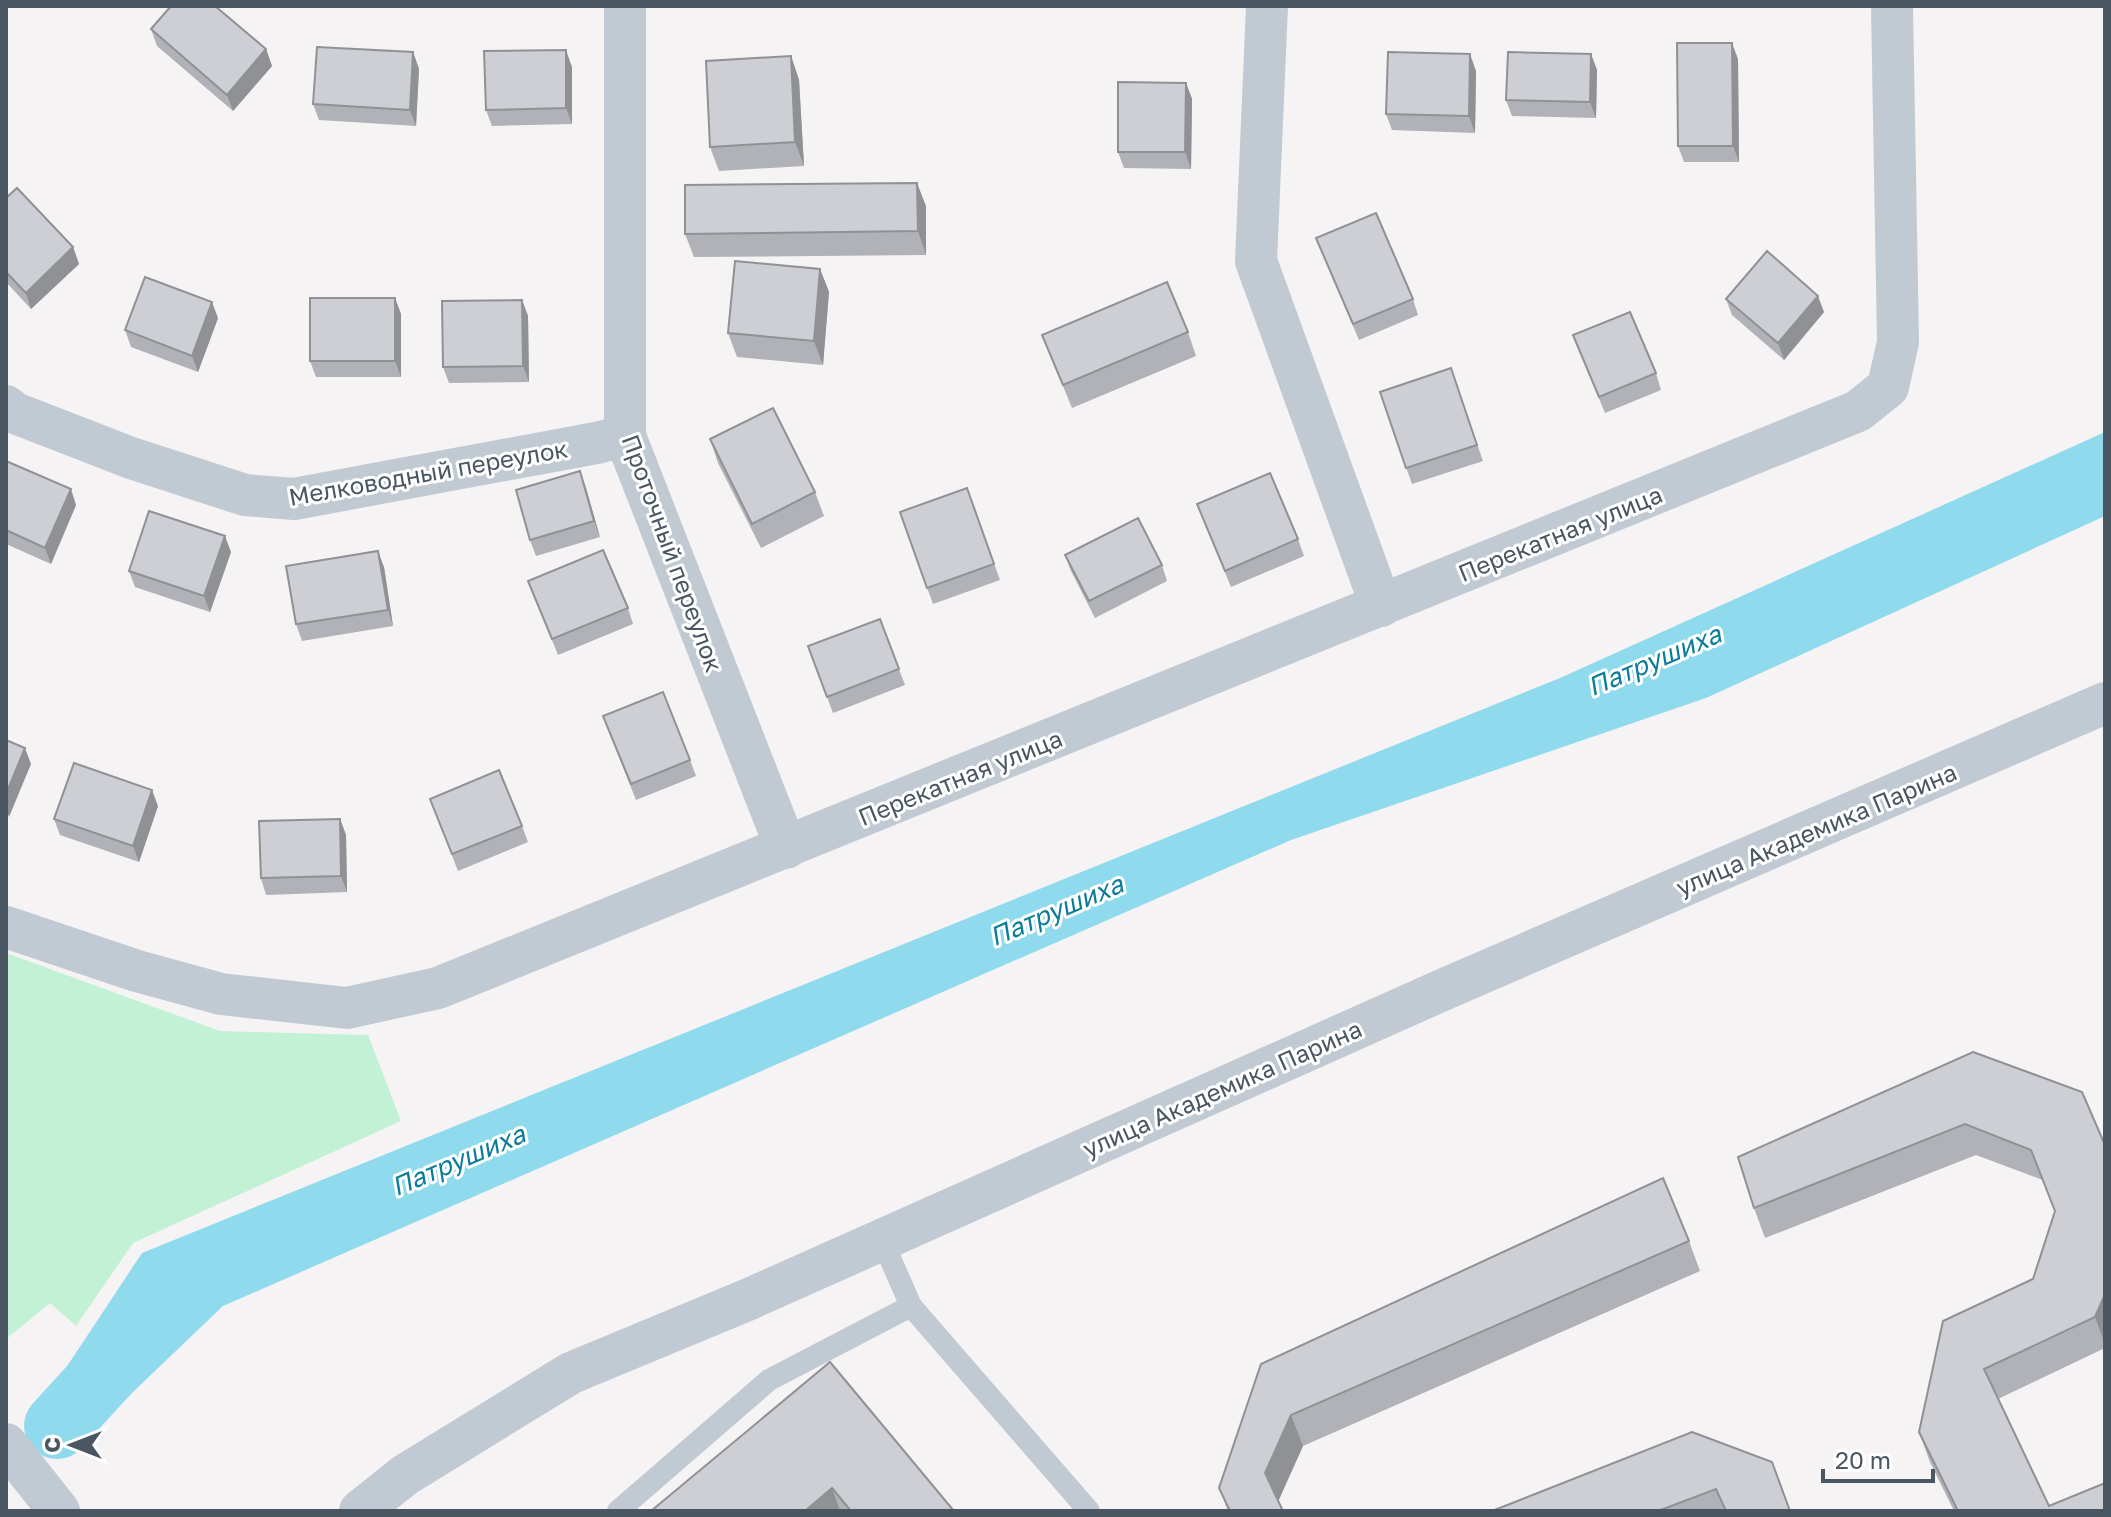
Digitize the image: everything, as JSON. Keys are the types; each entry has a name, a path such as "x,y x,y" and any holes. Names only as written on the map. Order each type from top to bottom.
{"street":[{"name":"Проточный переулок","path":"625,6 625,436 786,848"},
{"path":"1267,6 1256,261 1381,606"},
{"name":"Перекатная улица","path":"6,927 137,971 221,994 347,1008 438,988 1858,411 1888,387 1898,342 1892,6"},
{"name":"Мелководный переулок","path":"6,406 15,413 131,458 245,495 294,499 625,436"},
{"name":"улица Академика Парина","path":"360,1511 405,1475 571,1373 747,1300 1447,988 2105,703"},
{"path":"6,1444 59,1511"}],"lane":[{"path":"882,1240 911,1306 1089,1511"},
{"path":"618,1511 769,1380 911,1306"}],"green space":[{"path":"6,953 220,1031 368,1035 401,1121 133,1243 76,1326 50,1303 6,1339"}],"water":[{"path":"2105,432 2105,516 1706,698 1291,840 223,1306 90,1433 50,1392 142,1253 1560,678"}],"building":[{"path":"171,6 215,6 266,49 227,95 151,29"},
{"path":"1677,43 1732,43 1733,146 1678,146"},
{"path":"317,47 413,52 410,110 313,104"},
{"path":"566,50 566,108 486,110 484,51"},
{"path":"1388,52 1470,54 1469,116 1386,114"},
{"path":"1508,52 1591,54 1590,102 1506,100"},
{"path":"791,56 795,142 710,147 706,61"},
{"path":"1118,82 1186,83 1185,152 1118,152"},
{"path":"917,183 918,231 685,234 685,185"},
{"path":"17,188 73,247 26,293 6,272 6,198"},
{"path":"1376,213 1413,299 1353,324 1316,238"},
{"path":"1767,251 1818,296 1778,343 1726,299"},
{"path":"735,261 820,269 814,341 728,333"},
{"path":"145,277 212,302 192,356 125,330"},
{"path":"1167,282 1188,332 1063,385 1042,335"},
{"path":"310,298 395,298 395,361 310,361"},
{"path":"522,300 523,366 443,367 442,301"},
{"path":"1630,312 1656,373 1599,397 1573,335"},
{"path":"1451,368 1477,445 1406,468 1380,392"},
{"path":"773,408 815,492 752,524 710,439"},
{"path":"6,461 71,489 45,548 6,530"},
{"path":"580,471 594,521 530,540 516,490"},
{"path":"1270,473 1298,539 1225,571 1197,504"},
{"path":"967,488 994,564 927,588 900,512"},
{"path":"149,511 225,536 204,596 129,571"},
{"path":"1138,518 1162,565 1089,601 1065,555"},
{"path":"603,550 628,608 552,639 528,581"},
{"path":"378,551 388,610 296,624 286,566"},
{"path":"880,619 899,669 827,697 808,646"},
{"path":"663,692 690,760 631,784 603,716"},
{"path":"6,740 25,748 6,794"},
{"path":"74,763 152,790 133,846 54,819"},
{"path":"499,770 522,826 452,854 430,799"},
{"path":"340,819 341,876 261,878 259,821"},
{"path":"1973,1052 2082,1092 2105,1145 2105,1294 2095,1317 1984,1369 2049,1506 2105,1483 2105,1511 1958,1511 1919,1432 1943,1321 2033,1279 2055,1211 2031,1150 1965,1124 1754,1208 1738,1157"},
{"path":"1663,1178 1689,1241 1291,1415 1265,1473 1283,1511 1230,1511 1219,1488 1261,1364"},
{"path":"830,1362 954,1511 851,1511 832,1488 805,1511 651,1511"},
{"path":"1692,1432 1772,1462 1790,1511 1726,1511 1716,1489 1658,1511 1492,1511"}],"waterway":[{"name":"Патрушиха","path":"57,1426 130,1346"}]}
